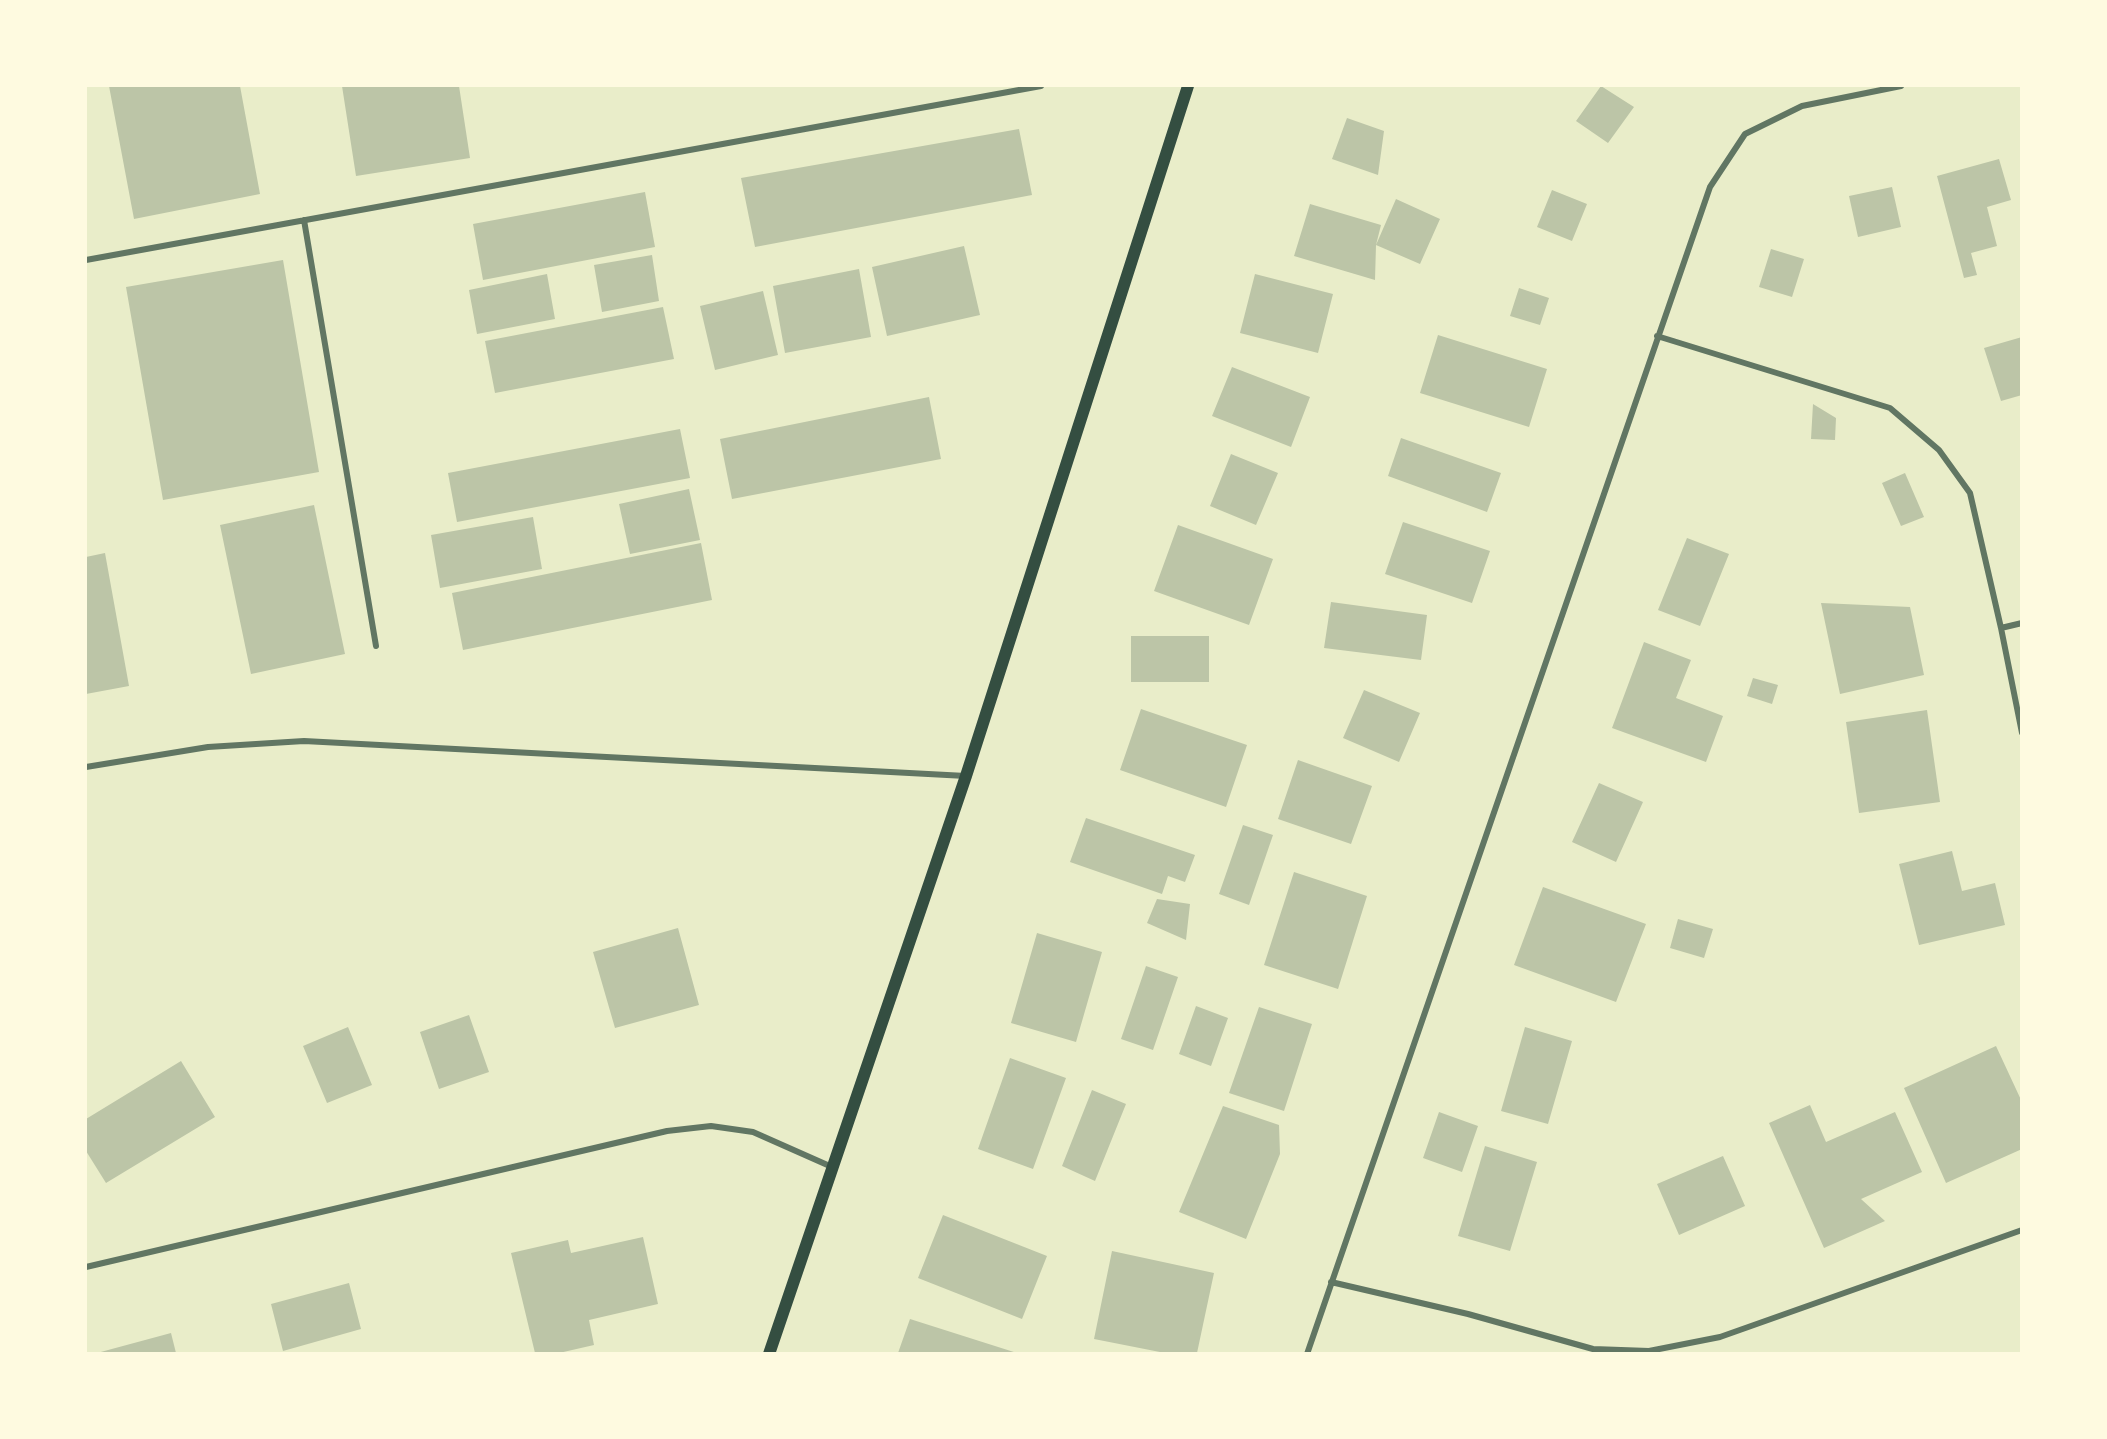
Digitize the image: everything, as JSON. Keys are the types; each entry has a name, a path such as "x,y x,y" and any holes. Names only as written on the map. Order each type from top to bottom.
{"main road":[{"path":"769,1353 966,776 1188,86"}],"street":[{"path":"86,260 1041,86"},
{"path":"1307,1353 1710,187 1745,134 1802,106 1901,86"},
{"path":"304,220 376,646"},
{"path":"1657,336 1890,408 1939,450 1970,493 2022,733"},
{"path":"2001,628 2022,623"},
{"path":"86,767 208,747 304,741 966,776"},
{"path":"86,1267 667,1131 711,1126 753,1132 832,1167"},
{"path":"1331,1282 1468,1314 1593,1349 1649,1351 1720,1337 2022,1230"}],"building":[{"path":"109,86 240,86 260,194 134,219"},
{"path":"342,86 459,86 470,158 356,176"},
{"path":"1601,86 1634,107 1608,143 1576,121"},
{"path":"1347,118 1384,131 1378,175 1332,159"},
{"path":"1019,129 1032,195 755,247 741,178"},
{"path":"1999,159 2011,200 1987,207 1997,246 1971,253 1977,275 1964,278 1937,176"},
{"path":"1892,187 1901,227 1858,237 1849,196"},
{"path":"1552,190 1587,204 1572,241 1537,227"},
{"path":"645,192 655,247 483,280 473,224"},
{"path":"1396,199 1440,219 1420,264 1376,245"},
{"path":"1310,204 1381,225 1376,245 1375,280 1294,256"},
{"path":"964,246 980,315 887,336 872,267"},
{"path":"1771,249 1804,259 1792,297 1759,287"},
{"path":"652,255 659,301 602,312 594,265"},
{"path":"283,260 319,472 163,500 126,287"},
{"path":"859,269 871,337 785,353 773,286"},
{"path":"547,274 555,319 477,334 469,290"},
{"path":"1255,274 1333,294 1318,353 1240,333"},
{"path":"1519,288 1549,298 1540,325 1510,316"},
{"path":"763,291 778,355 715,370 700,306"},
{"path":"663,307 674,359 495,393 485,341"},
{"path":"1438,335 1547,369 1529,427 1420,393"},
{"path":"2022,337 2022,395 2001,401 1984,348"},
{"path":"1232,367 1310,397 1291,447 1212,416"},
{"path":"929,397 941,459 732,499 720,439"},
{"path":"1813,404 1836,418 1835,440 1811,439"},
{"path":"680,429 690,478 457,522 448,473"},
{"path":"1401,438 1501,473 1487,512 1388,476"},
{"path":"1231,454 1278,473 1256,525 1210,506"},
{"path":"1905,473 1924,517 1901,526 1882,483"},
{"path":"689,489 700,540 630,554 619,504"},
{"path":"314,505 345,654 251,674 220,525"},
{"path":"533,517 542,569 440,588 431,535"},
{"path":"1403,522 1490,551 1472,603 1385,574"},
{"path":"1178,525 1273,559 1249,625 1154,591"},
{"path":"1687,538 1729,554 1700,626 1658,610"},
{"path":"701,543 712,600 463,650 452,593"},
{"path":"105,553 129,686 86,694 86,557"},
{"path":"1331,602 1427,615 1421,660 1324,648"},
{"path":"1821,603 1910,607 1924,675 1840,694"},
{"path":"1131,636 1209,636 1209,682 1131,682"},
{"path":"1644,642 1691,660 1676,698 1723,716 1706,762 1612,728"},
{"path":"1753,678 1778,685 1772,704 1747,696"},
{"path":"1364,690 1420,713 1399,762 1343,738"},
{"path":"1141,709 1247,745 1226,807 1120,770"},
{"path":"1927,710 1940,802 1859,813 1846,722"},
{"path":"1298,760 1372,786 1351,844 1278,819"},
{"path":"1599,783 1643,802 1616,862 1572,842"},
{"path":"1086,818 1195,855 1185,882 1168,876 1162,894 1070,862"},
{"path":"1243,825 1273,835 1249,905 1219,894"},
{"path":"1952,851 1962,891 1995,883 2005,925 1919,945 1899,864"},
{"path":"1294,872 1367,896 1338,989 1264,965"},
{"path":"1543,887 1646,924 1616,1002 1514,965"},
{"path":"1157,899 1190,904 1186,940 1147,923"},
{"path":"1678,919 1713,929 1704,958 1670,948"},
{"path":"678,928 699,1005 615,1028 593,952"},
{"path":"1037,933 1102,952 1076,1042 1011,1023"},
{"path":"1146,966 1178,977 1153,1050 1121,1039"},
{"path":"1196,1006 1228,1018 1211,1066 1179,1054"},
{"path":"1259,1007 1312,1024 1284,1111 1229,1093"},
{"path":"469,1015 489,1072 439,1089 420,1032"},
{"path":"348,1027 372,1085 327,1103 303,1046"},
{"path":"1525,1027 1572,1041 1548,1124 1501,1111"},
{"path":"1996,1046 2022,1102 2022,1149 1946,1183 1904,1088"},
{"path":"1010,1058 1066,1078 1033,1169 978,1149"},
{"path":"181,1061 215,1117 106,1183 86,1151 86,1119"},
{"path":"1092,1090 1126,1104 1095,1181 1062,1166"},
{"path":"1810,1105 1826,1142 1895,1112 1922,1172 1861,1199 1885,1221 1824,1248 1769,1123"},
{"path":"1223,1106 1279,1125 1280,1154 1246,1239 1179,1212"},
{"path":"1439,1112 1478,1126 1462,1172 1423,1158"},
{"path":"1485,1146 1537,1162 1510,1251 1458,1236"},
{"path":"1723,1156 1745,1206 1679,1235 1657,1184"},
{"path":"943,1215 1047,1256 1022,1319 918,1278"},
{"path":"643,1237 658,1304 589,1320 594,1345 559,1353 535,1353 511,1253 568,1240 571,1253"},
{"path":"1112,1251 1214,1273 1197,1353 1165,1353 1094,1339"},
{"path":"349,1283 361,1329 283,1351 271,1304"},
{"path":"910,1319 1017,1353 898,1353"},
{"path":"171,1333 176,1353 97,1353"}]}
